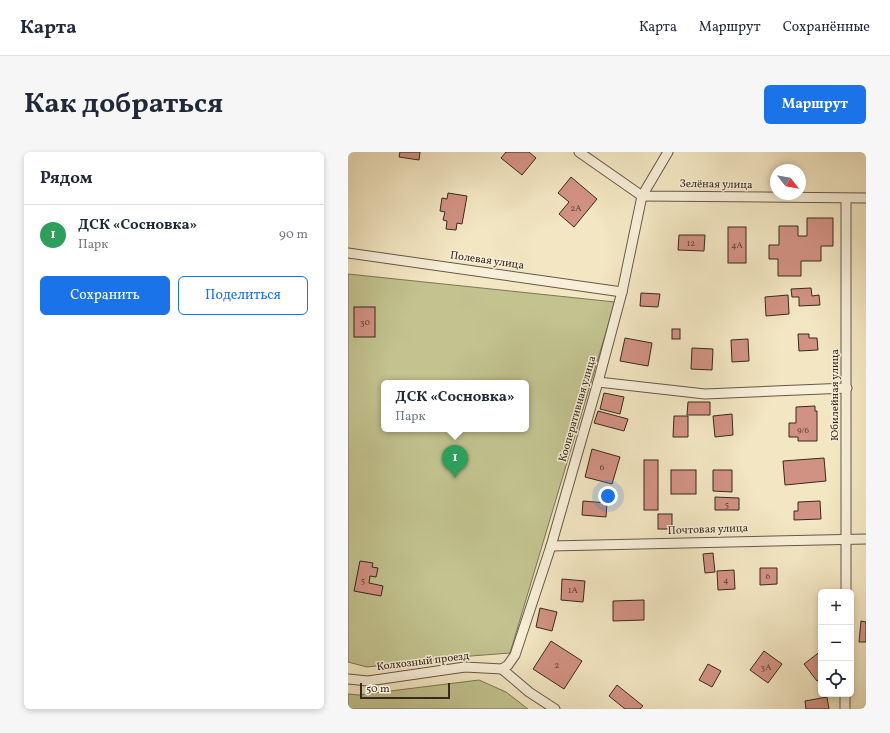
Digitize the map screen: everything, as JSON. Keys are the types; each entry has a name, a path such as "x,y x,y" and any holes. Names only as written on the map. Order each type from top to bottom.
{"street":[{"path":"580,152 642,196"},
{"name":"Кооперативная улица","path":"502,669 508,665 515,655 551,546 622,292 642,196 668,152"},
{"name":"Зелёная улица","path":"642,196 866,198"},
{"name":"Юбилейная улица","path":"846,199 846,589"},
{"name":"Полевая улица","path":"348,253 622,292"},
{"path":"598,382 705,394 847,388"},
{"name":"Почтовая улица","path":"551,546 847,538 866,539"},
{"name":"Колхозный проезд","path":"348,679 368,681 466,667 502,669"},
{"path":"502,669 529,692 555,709"},
{"path":"845,697 845,709"}],"green space":[{"path":"348,274 615,302 510,653 367,667 348,662"},
{"path":"479,680 506,692 528,709 348,709 348,694 358,695"}],"building":[{"path":"400,152 420,152 419,160 399,157"},
{"path":"506,152 529,152 536,158 522,175 501,158"},
{"path":"571,177 597,199 574,227 559,214 569,202 558,193"},
{"path":"448,193 467,196 462,224 457,223 456,230 446,229 447,221 443,220 445,212 440,211 442,198 447,199"},
{"path":"807,218 833,218 833,246 821,246 821,261 801,261 801,276 778,276 778,259 769,259 769,245 779,245 779,226 798,226 798,236 807,236"},
{"path":"728,227 746,227 746,263 728,263"},
{"path":"679,235 705,235 704,251 678,250"},
{"path":"811,288 812,296 819,295 820,305 799,306 799,297 792,297 791,289"},
{"path":"641,293 660,294 658,307 640,306"},
{"path":"788,295 789,314 766,316 765,297"},
{"path":"354,307 375,307 375,337 354,337"},
{"path":"672,329 680,329 680,339 672,339"},
{"path":"798,334 809,334 809,338 817,338 818,350 799,351"},
{"path":"625,338 652,343 648,366 620,361"},
{"path":"748,339 749,361 732,362 731,340"},
{"path":"692,348 713,349 712,370 691,369"},
{"path":"604,393 624,397 620,414 600,409"},
{"path":"688,402 710,402 710,415 687,415"},
{"path":"815,406 815,411 817,411 817,441 798,441 798,437 789,437 789,423 796,423 796,407"},
{"path":"598,411 628,419 624,431 594,423"},
{"path":"732,414 733,435 715,437 713,416"},
{"path":"674,416 688,416 688,437 673,437"},
{"path":"592,449 620,457 612,484 585,477"},
{"path":"824,458 826,481 785,485 783,461"},
{"path":"644,460 658,460 658,510 644,510"},
{"path":"671,470 696,470 696,494 671,494"},
{"path":"713,470 732,470 732,492 713,491"},
{"path":"715,497 739,498 739,510 715,510"},
{"path":"583,501 607,503 606,517 582,515"},
{"path":"820,501 821,519 794,520 794,511 798,511 798,502"},
{"path":"658,514 672,514 672,529 658,529"},
{"path":"713,553 715,572 705,573 703,554"},
{"path":"360,561 373,563 372,567 378,568 376,577 370,576 369,583 383,586 381,596 354,591"},
{"path":"760,568 777,568 777,584 760,585"},
{"path":"734,570 735,589 718,590 717,571"},
{"path":"562,579 585,581 583,602 561,600"},
{"path":"644,600 644,620 613,621 613,601"},
{"path":"540,608 557,612 552,631 536,627"},
{"path":"861,621 866,622 866,642 859,642"},
{"path":"551,641 582,661 564,689 533,669"},
{"path":"764,651 782,664 768,683 750,670"},
{"path":"818,653 818,680 817,681 804,664"},
{"path":"708,664 721,671 712,687 699,680"},
{"path":"617,685 643,706 640,709 625,709 609,696"},
{"path":"827,697 829,709 806,709 805,701"}],"place":[{"name":"ДСК «Сосновка»","path":"455,478"}]}
